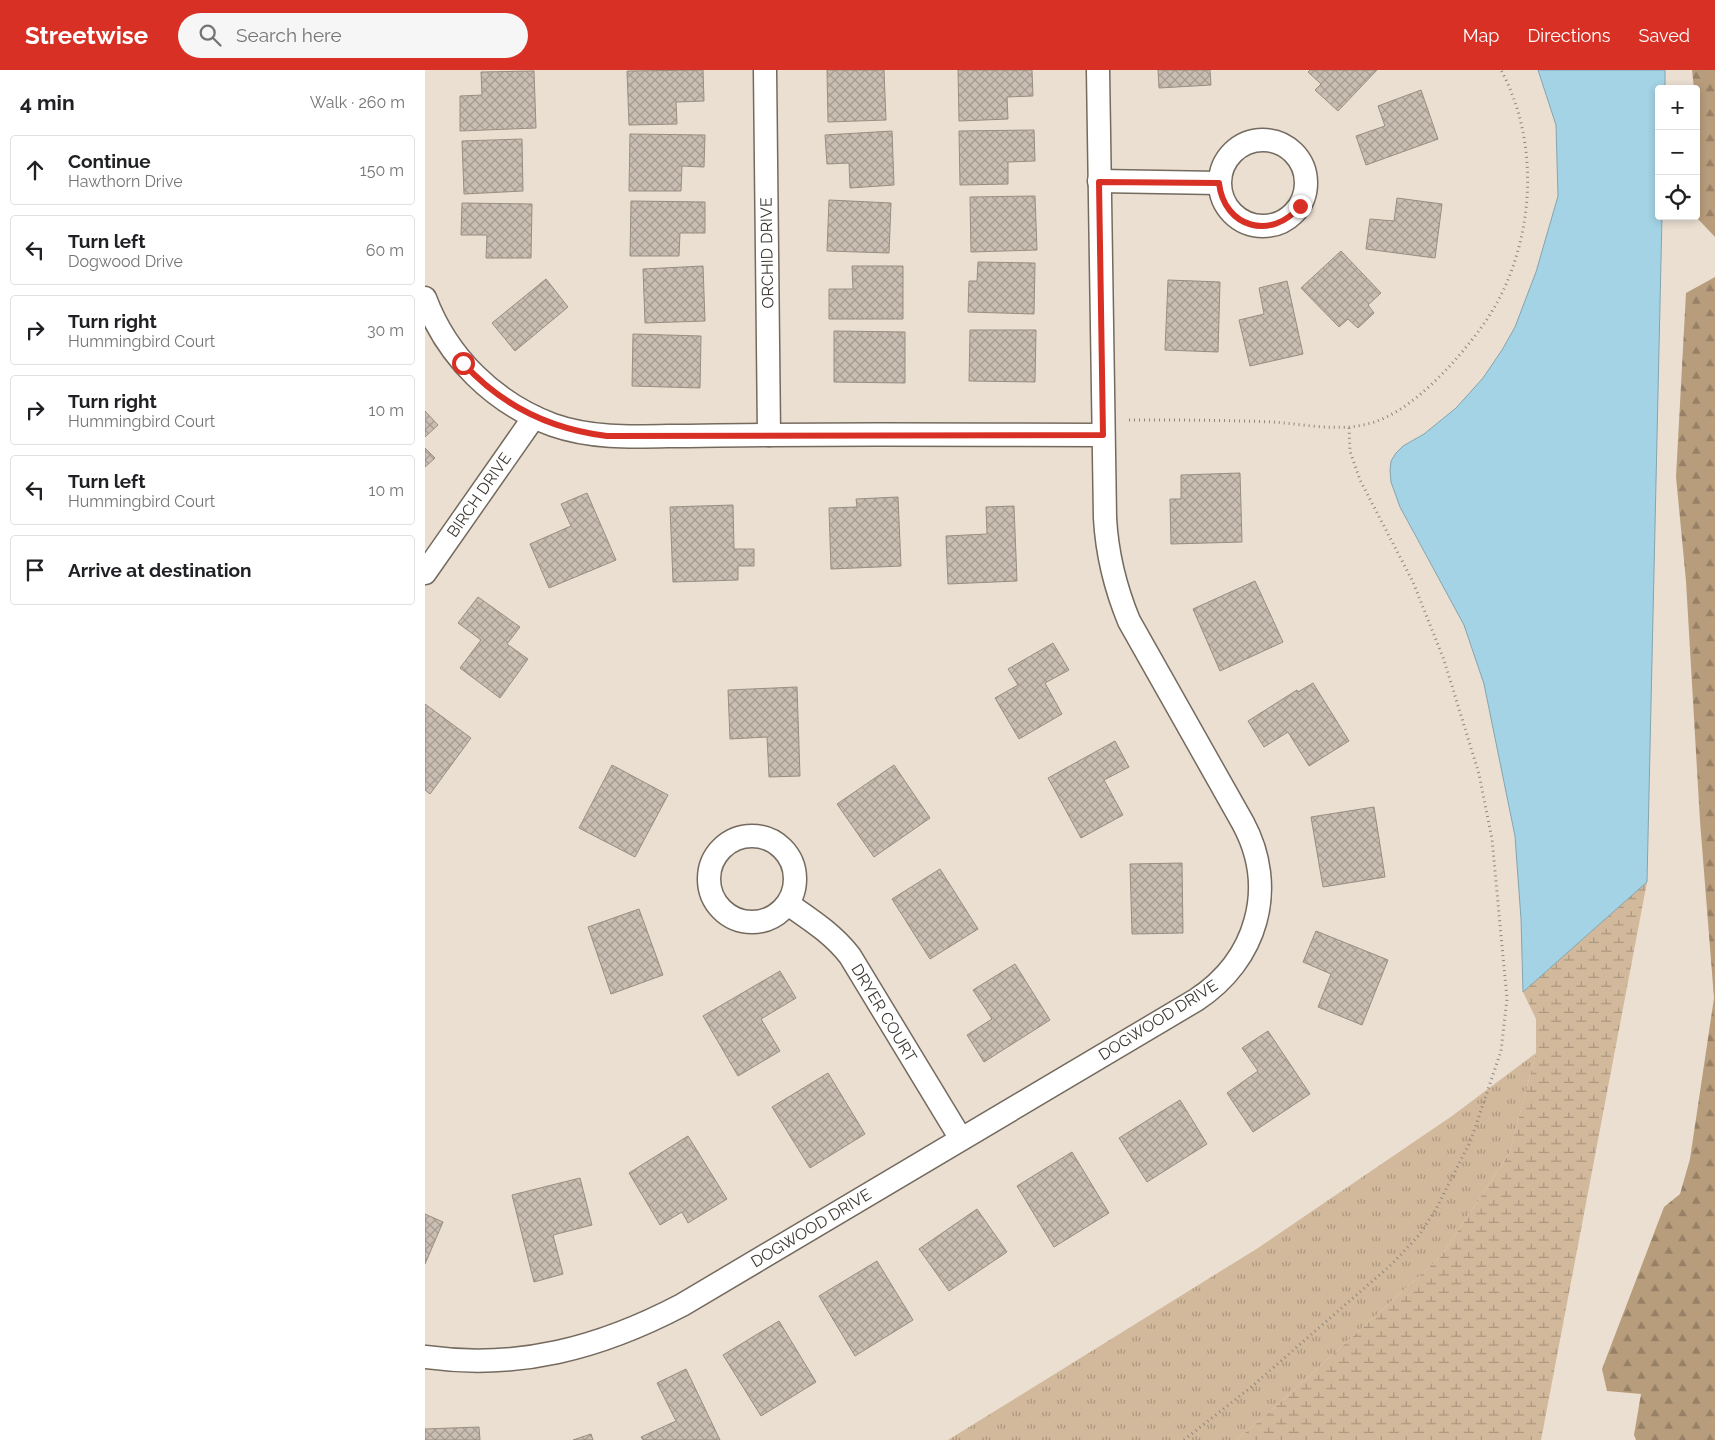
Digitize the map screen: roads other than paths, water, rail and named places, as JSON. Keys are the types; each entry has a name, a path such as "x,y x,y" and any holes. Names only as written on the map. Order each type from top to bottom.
{"street":[{"name":"ORCHID DRIVE","path":"765,70 769,435"},
{"name":"DOGWOOD DRIVE","path":"425,1357 478,1361 549,1355 617,1336 650,1322 682,1305 1205,993 1222,979 1237,962 1248,942 1257,916 1260,899 1260,877 1256,854 1249,834 1139,641 1123,608 1114,581 1106,539 1098,70"},
{"path":"1099,182 1219,183"},
{"path":"425,298 441,333 475,377 504,400 534,417 570,430 607,436 769,435 1103,428"},
{"name":"BIRCH DRIVE","path":"425,573 534,417"},
{"name":"DRYER COURT","path":"788,904 827,931 850,956 961,1139"}],"water":[{"path":"1538,70 1665,70 1665,85 1655,85 1655,220 1662,220 1647,882 1523,992 1521,919 1515,836 1484,684 1464,625 1400,507 1391,482 1390,470 1391,461 1403,446 1424,434 1456,408 1483,378 1515,327 1536,272 1558,196 1556,125"}]}
